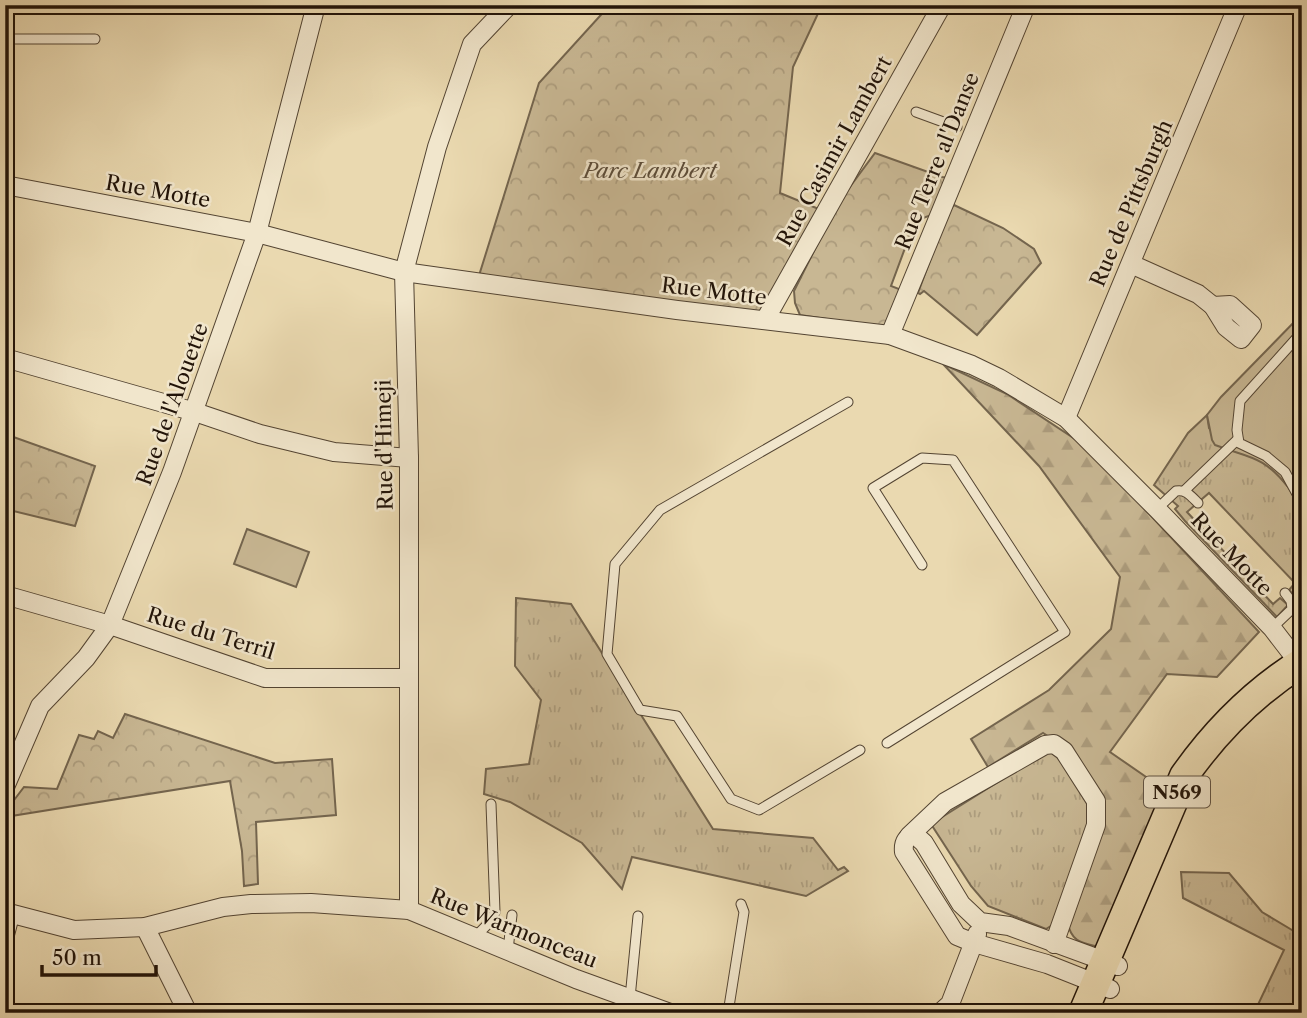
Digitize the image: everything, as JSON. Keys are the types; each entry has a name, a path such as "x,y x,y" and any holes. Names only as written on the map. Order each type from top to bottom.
{"main road":[{"name":"N569","path":"1083,1013 1106,983 1187,797 1224,749 1280,696 1301,668"}],"street":[{"name":"Rue de l'Alouette","path":"5,787 10,763 40,706 86,659 110,625 195,412 257,233 316,5"},
{"name":"Rue d'Himeji","path":"409,910 409,458 404,272 437,147 472,44 509,5"},
{"name":"Rue Casimir Lambert","path":"765,320 942,5"},
{"name":"Rue Terre al'Danse","path":"890,335 965,130 1026,5"},
{"name":"Rue de Pittsburgh","path":"1066,418 1238,5"},
{"name":"Rue Motte","path":"5,185 257,233 404,272 890,335 972,365 1066,418 1272,628 1301,668"},
{"path":"1131,264 1198,294 1213,306"},
{"path":"5,358 195,412 260,434 334,452 409,458"},
{"name":"Rue du Terril","path":"5,595 110,625 265,678 408,678"},
{"path":"1054,944 1096,825 1096,802 1063,751 1054,744 1045,746 945,802 909,836 903,845 904,852 957,936 1106,983"},
{"path":"909,836 914,834 923,843 961,904 980,922 1009,926 1054,944 1106,983"},
{"name":"Rue Warmonceau","path":"10,913 74,930 145,927 223,907 251,904 311,903 409,910 670,1013"},
{"path":"940,1013 950,1004 980,922"},
{"path":"145,927 188,1013"}],"lane":[{"path":"5,39 95,39"},
{"path":"916,112 965,130"},
{"path":"1302,332 1240,401 1238,439 1239,443 1266,456 1285,472 1302,503"},
{"path":"848,402 660,510 615,564 607,654 640,710 677,716 731,799 760,810 860,750"},
{"path":"1184,491 1238,439"},
{"path":"887,743 1065,632 953,460 922,458 873,488 922,565"},
{"path":"1157,509 1176,491 1184,491 1198,503"},
{"path":"1272,628 1292,609 1291,599 1285,593"},
{"path":"475,937 492,920 495,912 491,804"},
{"path":"728,1013 744,912 741,904"},
{"path":"8,1013 6,949 10,913"},
{"path":"508,950 512,915"},
{"path":"630,998 638,916"}],"green space":[{"name":"Parc Lambert","path":"822,5 793,67 780,193 826,212 765,320 477,282 539,83 609,6"},
{"path":"875,153 942,177 955,178 934,214 915,221 891,286 904,291 887,328 800,315 794,291 838,203"},
{"path":"954,205 1003,228 1034,249 1041,263 977,335 924,291 918,293 947,214"},
{"path":"1302,314 1302,511 1288,487 1271,469 1255,459 1215,445 1207,415 1221,397"},
{"path":"943,364 1007,394 1087,447 1259,632 1217,677 1167,674 1110,752 1165,790 1104,948 1080,942 1072,935 1067,921 1102,821 1055,741 1043,733 988,767 971,739 1049,690 1111,629 1120,577 1039,466"},
{"path":"1207,415 1209,428 1229,449 1263,461 1276,472 1290,489 1302,511 1302,604 1289,590 1295,583 1209,493 1187,512 1273,604 1280,598 1288,605 1277,617 1185,521 1175,509 1178,506 1154,485 1188,433"},
{"path":"5,434 95,466 75,526 5,509"},
{"path":"247,529 309,552 296,587 234,564"},
{"path":"516,598 571,604 713,829 813,838 838,870 844,867 848,871 806,896 632,857 622,889 582,843 510,802 484,794 486,769 529,764 541,700 515,666"},
{"path":"125,714 275,763 332,759 336,815 256,822 258,884 244,886 242,851 230,781 5,817 5,812 24,787 57,789 79,735 94,739 98,731 113,738"},
{"path":"1049,750 1066,765 1091,810 1075,871 1054,924 1046,929 988,906 971,886 931,824"},
{"path":"1181,872 1229,873 1262,912 1302,936 1302,1013 1254,1013 1284,950 1183,898"}]}
